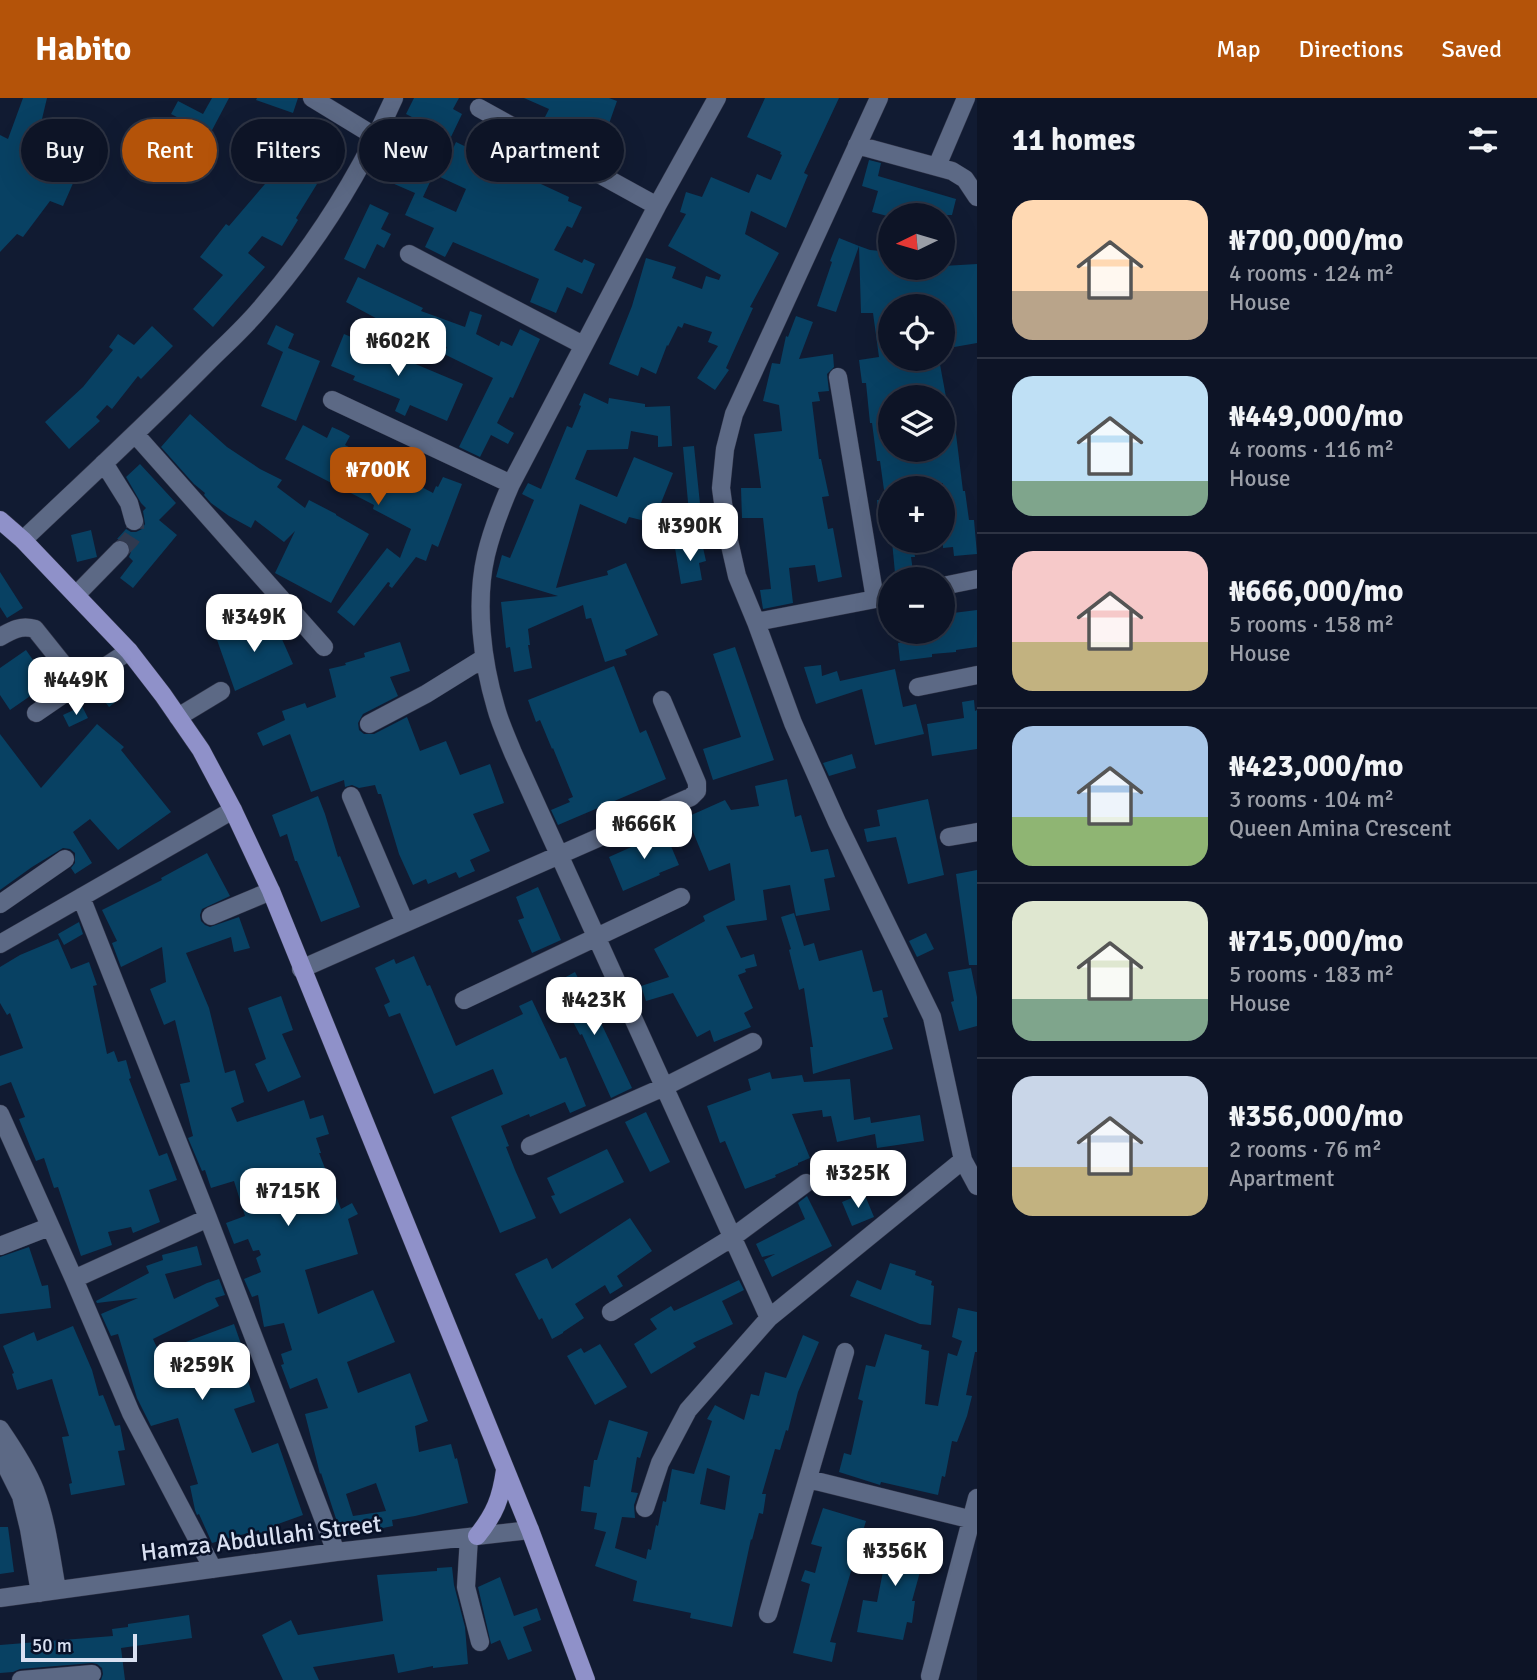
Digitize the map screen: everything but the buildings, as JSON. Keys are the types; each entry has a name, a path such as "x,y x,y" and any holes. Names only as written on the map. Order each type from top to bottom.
{"main road":[{"path":"0,520 23,540 128,651 201,750 233,810 271,891 530,1531 586,1680"},
{"path":"473,1537 490,1521 497,1507 505,1470"}],"street":[{"path":"312,98 359,127"},
{"path":"384,119 394,98"},
{"path":"717,98 511,484 498,514 486,554 482,575 482,630 488,678 500,721 513,753 769,1318"},
{"path":"879,98 734,414 728,432 721,488 737,576 793,723 837,822 932,1017 963,1160 977,1186"},
{"path":"937,166 965,98"},
{"path":"479,108 657,206"},
{"path":"857,145 952,171 965,179 977,197"},
{"path":"23,540 166,405 267,300 299,262 333,212 359,167"},
{"path":"409,254 583,345"},
{"path":"838,377 878,573"},
{"path":"332,400 511,484"},
{"path":"135,434 324,647"},
{"path":"104,463 128,503 134,521"},
{"path":"76,595 121,550"},
{"path":"955,584 977,579"},
{"path":"756,622 878,599"},
{"path":"0,637 19,627 35,629 87,678"},
{"path":"36,713 128,651"},
{"path":"369,723 426,694 484,658"},
{"path":"918,687 977,675"},
{"path":"178,717 221,691"},
{"path":"301,970 691,797 697,791 697,783 662,701"},
{"path":"351,796 405,923"},
{"path":"0,944 233,810"},
{"path":"949,837 977,832"},
{"path":"0,904 65,859"},
{"path":"211,916 271,891"},
{"path":"81,897 336,1552"},
{"path":"464,1000 681,897"},
{"path":"530,1146 664,1087 752,1042"},
{"path":"0,1114 131,1413 213,1569"},
{"path":"645,1507 660,1463 688,1410 769,1318 963,1160"},
{"path":"611,1312 733,1237 806,1183"},
{"path":"74,1279 208,1218"},
{"path":"0,1246 49,1227"},
{"path":"768,1614 845,1352"},
{"path":"0,1429 34,1488 44,1521 48,1591"},
{"path":"0,1454 22,1496 48,1591"},
{"path":"808,1479 974,1520"},
{"path":"930,1676 974,1520 977,1498"},
{"name":"Hamza Abdullahi Street","path":"0,1598 336,1552 530,1531"},
{"path":"473,1537 466,1587 480,1642"},
{"path":"21,1680 92,1674"}],"tunnel":[{"path":"120,550 134,534 134,521"}]}
